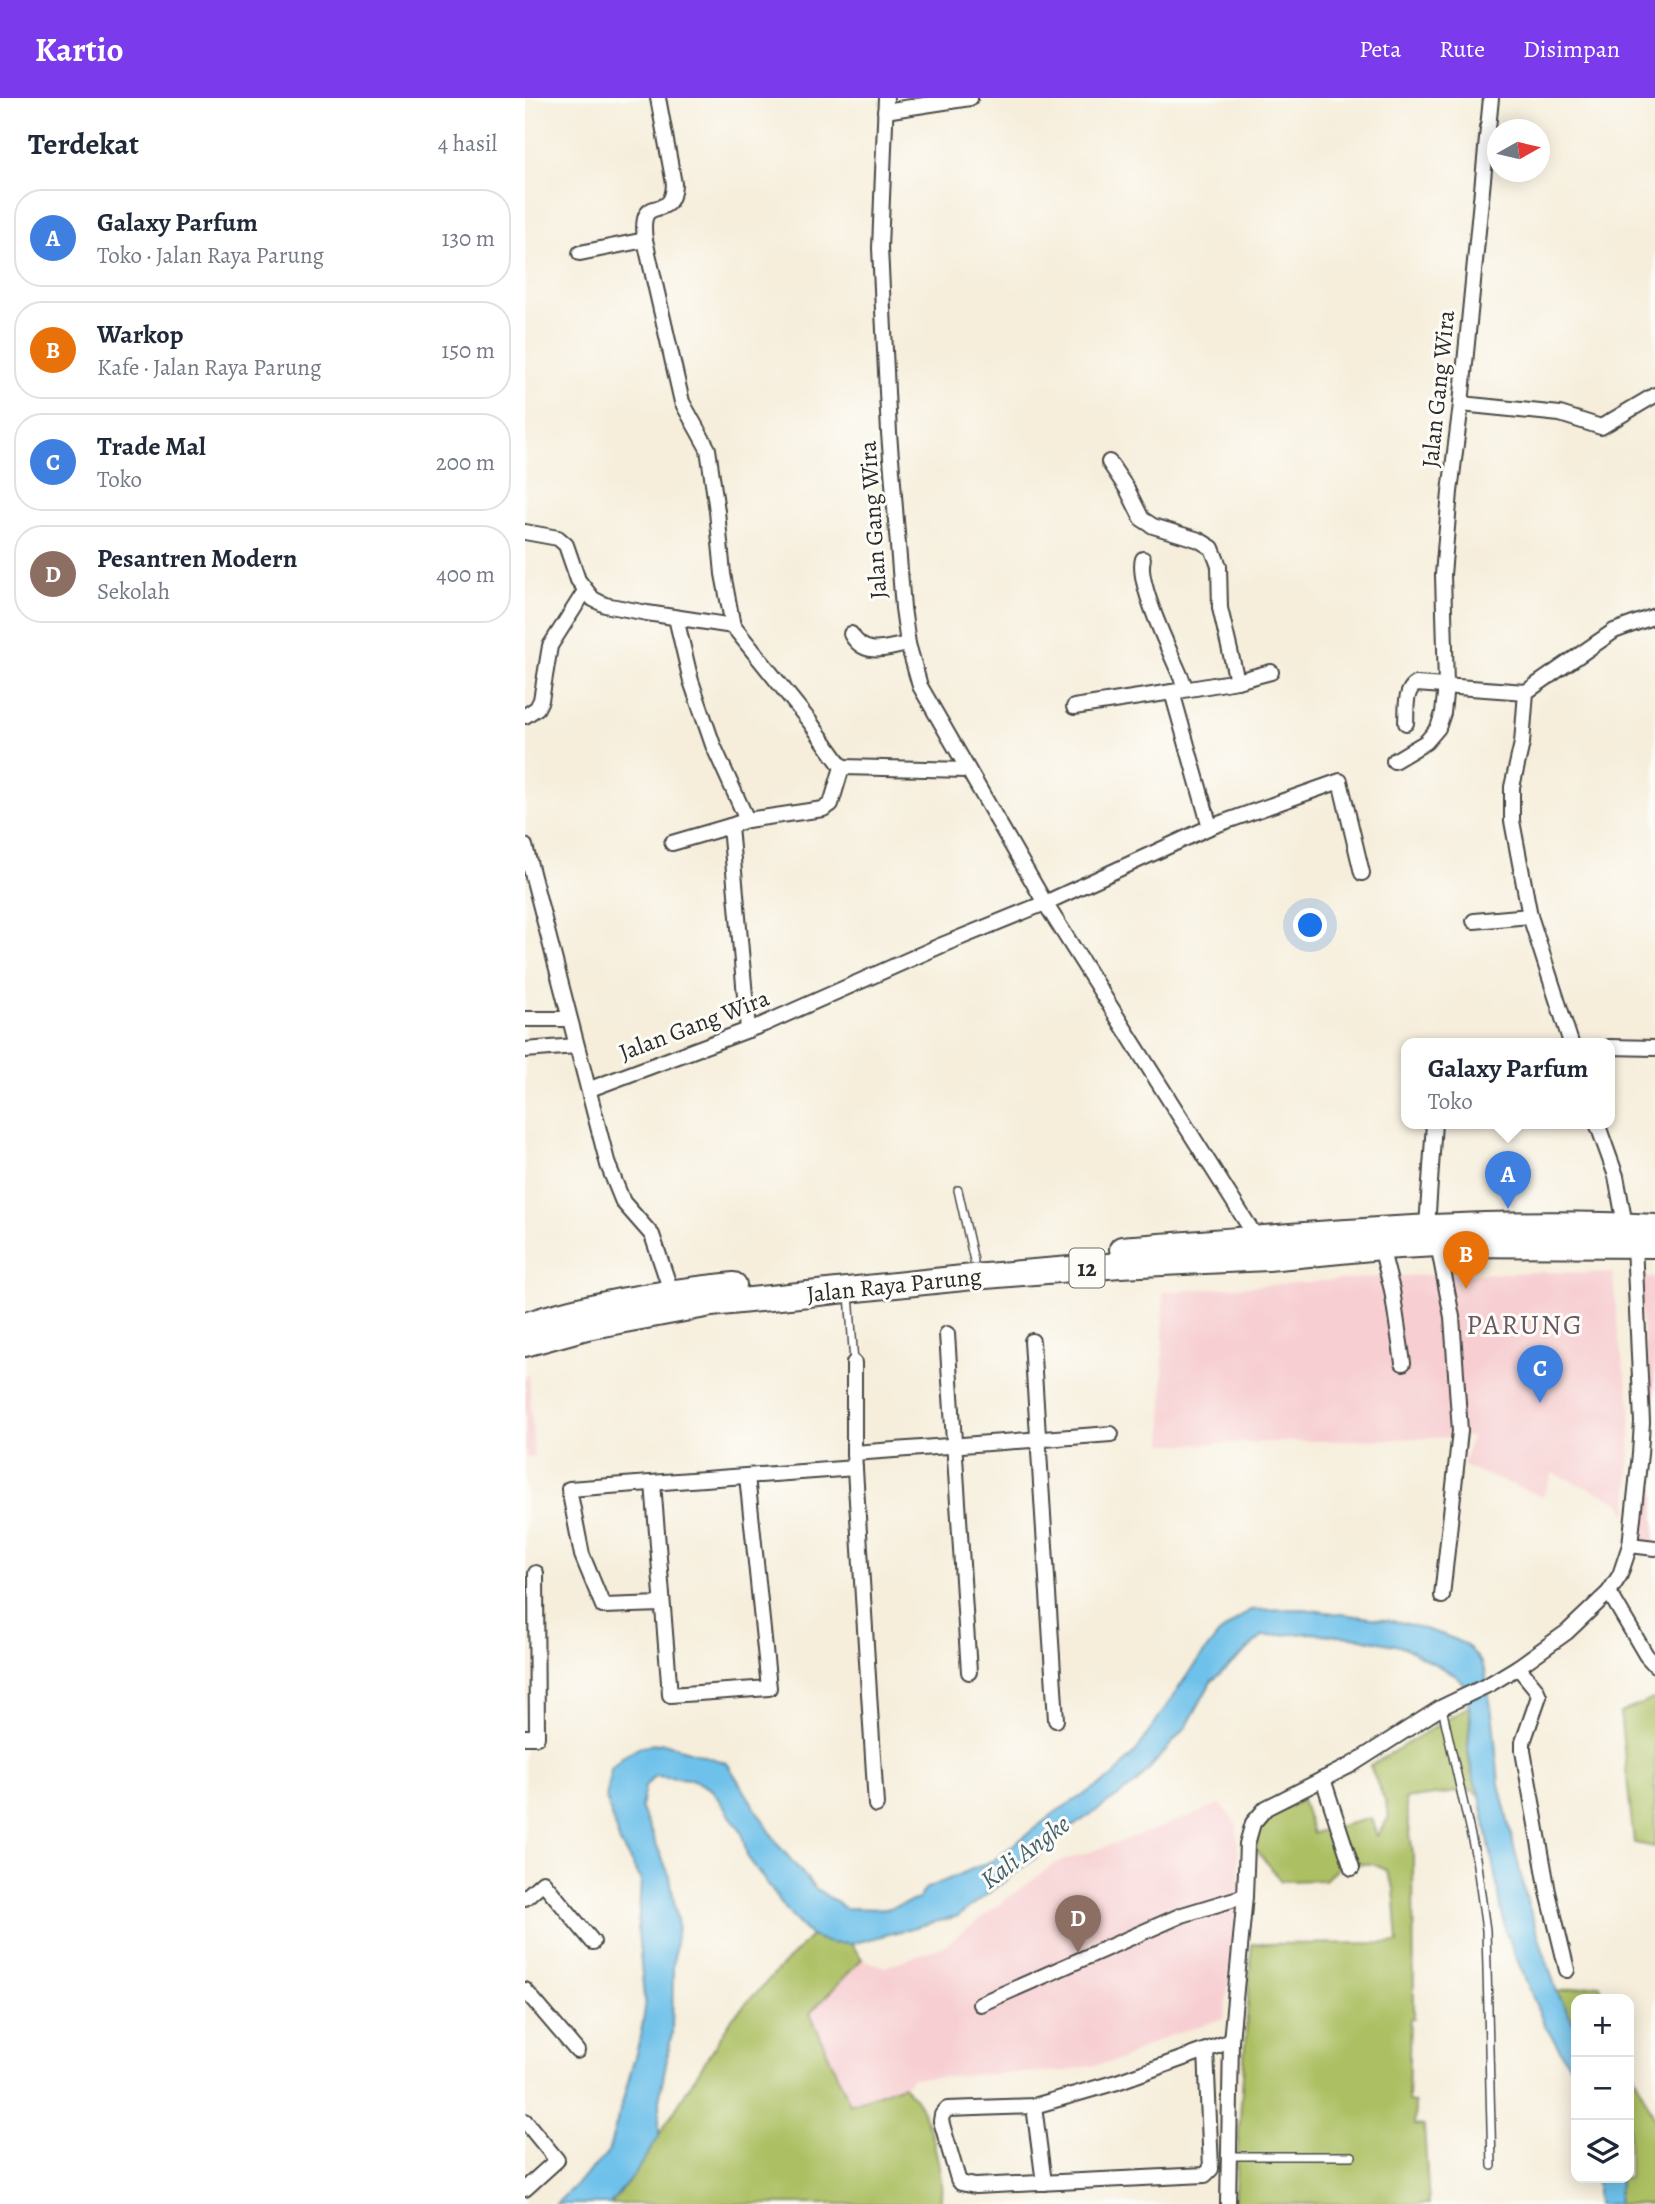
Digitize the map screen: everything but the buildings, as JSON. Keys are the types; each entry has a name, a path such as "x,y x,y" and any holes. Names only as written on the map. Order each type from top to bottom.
{"highway":[{"name":"Jalan Raya Parung","path":"525,1345 587,1327 671,1292 974,1261 1263,1248 1433,1235 1638,1238 1655,1227"},
{"name":"Jalan Raya Parung","path":"525,1325 589,1307 629,1309 712,1304 1120,1265 1263,1248 1381,1247 1433,1235"}],"street":[{"path":"658,98 674,197 669,204 649,210 645,214 643,227 682,402 708,449 723,573 733,626 810,722 842,767"},
{"path":"885,104 970,98"},
{"name":"Jalan Gang Wira","path":"1394,761 1426,742 1438,728 1443,713 1446,685 1443,575 1492,98"},
{"name":"Jalan Gang Wira","path":"885,104 880,248 889,433 903,608 908,644 920,686 1045,903 1263,1248"},
{"path":"580,253 645,240"},
{"path":"1461,404 1560,414 1601,427 1655,396"},
{"path":"1109,462 1142,519 1153,526 1199,540 1212,548 1219,566 1220,608 1237,681"},
{"path":"525,532 558,538 566,545 578,580 585,591 605,605 733,626"},
{"path":"1143,559 1140,566 1179,690 1210,827"},
{"path":"525,716 537,708 541,700 550,646 585,591"},
{"path":"1406,723 1408,692 1411,686 1446,685 1526,692 1613,631 1655,616"},
{"path":"676,618 691,681 713,745 747,820"},
{"path":"851,634 860,647 867,649 908,644"},
{"path":"1073,707 1237,681 1271,672"},
{"path":"1526,692 1522,743 1512,787 1510,811 1529,916 1569,1038"},
{"path":"672,843 747,820 823,809 831,804 842,767"},
{"path":"842,767 967,770"},
{"name":"Jalan Gang Wira","path":"590,1089 825,999 1210,827 1340,781 1362,873"},
{"path":"730,826 748,1030"},
{"path":"525,846 576,1046 590,1089 602,1144 617,1187 631,1212 652,1235 671,1292"},
{"path":"1474,921 1529,916"},
{"path":"525,1019 569,1019"},
{"path":"525,1049 576,1046"},
{"path":"1615,1047 1655,1048"},
{"path":"1434,1129 1433,1235 1451,1317 1460,1431 1442,1596"},
{"path":"1227,2204 1231,2041 1245,1896 1247,1843 1252,1823 1266,1808 1323,1779 1385,1744 1442,1707 1518,1667 1567,1632 1609,1592 1620,1575 1630,1545 1636,1502 1641,1422 1638,1238 1599,1129"},
{"path":"1381,1247 1392,1290 1403,1363"},
{"path":"947,1334 969,1672"},
{"path":"1032,1341 1056,1720"},
{"path":"853,1363 854,1453 876,1805"},
{"path":"854,1453 1111,1434"},
{"path":"661,1604 603,1606 583,1555 569,1489 855,1468"},
{"path":"653,1483 670,1695 769,1688 747,1476"},
{"path":"1630,1545 1655,1548"},
{"path":"525,1737 537,1737 536,1573"},
{"path":"1609,1592 1646,1655 1655,1665"},
{"path":"1518,1667 1539,1696 1523,1742 1523,1751 1548,1892 1567,1970"},
{"path":"1323,1779 1352,1868"},
{"path":"525,1898 543,1882 593,1942"},
{"path":"980,2004 1182,1915 1245,1896"},
{"path":"525,1990 577,2051"},
{"path":"1206,2050 1212,2169 1205,2175 975,2186 961,2183 941,2121 947,2109 1034,2106 1117,2082 1231,2041"},
{"path":"1034,2106 1044,2183"},
{"path":"525,2121 557,2160 525,2189"}],"lane":[{"path":"958,1190 974,1261"},
{"path":"849,1290 853,1363"},
{"path":"1442,1707 1476,1858 1486,1930 1492,2166"},
{"path":"1230,2156 1352,2156"}],"shaded area":[{"path":"1613,1273 1619,1342 1631,1406 1628,1515 1620,1502 1553,1473 1543,1497 1463,1466 1471,1437 1163,1445 1163,1292 1394,1276"},
{"path":"1637,1277 1655,1278 1655,1550 1639,1551 1652,1409"},
{"path":"529,1375 534,1457 525,1458 525,1376"},
{"path":"1221,1804 1237,1825 1239,1888 1224,2018 1158,2040 1120,2060 1066,2071 911,2078 908,2083 850,2105 810,2012 862,1959 885,1967 943,1946 1054,1864"}],"green space":[{"path":"1655,1698 1655,1847 1634,1843 1620,1713"},
{"path":"1469,1706 1469,1757 1480,1796 1472,1790 1405,1799 1413,1854 1414,2019 1410,2019 1408,2102 1415,2103 1414,2125 1424,2126 1429,2204 1234,2204 1252,1944 1398,1943 1394,1888 1386,1870 1373,1864 1343,1863 1325,1880 1281,1881 1256,1849 1260,1821 1302,1800 1313,1833 1371,1818 1377,1836 1389,1817 1370,1766"},
{"path":"811,1936 830,1943 851,1944 862,1959 810,2013 850,2104 903,2085 913,2096 926,2119 939,2165 940,2204 610,2204 633,2176 733,2017"},
{"path":"1600,1984 1603,1994 1571,1994 1571,2019 1557,1992"},
{"path":"1634,2075 1655,2119 1655,2204 1618,2204 1620,2183 1634,2183"}],"water":[{"name":"Kali Angke","path":"1304,1609 1400,1622 1467,1645 1481,1662 1493,1720 1499,1784 1527,1901 1557,1992 1571,2019 1571,2068 1544,2024 1506,1933 1480,1796 1468,1750 1471,1717 1463,1684 1455,1675 1404,1647 1361,1638 1311,1633 1263,1636 1211,1682 1187,1726 1136,1784 1072,1827 958,1916 851,1944 830,1943 811,1936 791,1916 747,1856 742,1833 712,1790 691,1779 654,1776 645,1787 641,1808 670,1877 678,1926 673,1966 672,2033 659,2100 659,2137 610,2204 556,2204 608,2153 640,2039 645,2009 638,1930 641,1880 620,1843 606,1798 611,1769 624,1755 642,1746 664,1743 727,1763 779,1846 815,1888 845,1908 886,1909 919,1899 925,1889 994,1860 1057,1811 1114,1776 1137,1750 1190,1671 1218,1635 1250,1610"},
{"path":"1597,2183 1620,2183 1618,2204 1597,2204"}],"place":[{"name":"Galaxy Parfum","path":"1508,1209"},
{"name":"Warkop","path":"1466,1289"},
{"name":"Trade Mal","path":"1540,1403"},
{"name":"Pesantren Modern","path":"1078,1953"}],"district":[{"name":"PARUNG","path":"1525,1325"}]}
